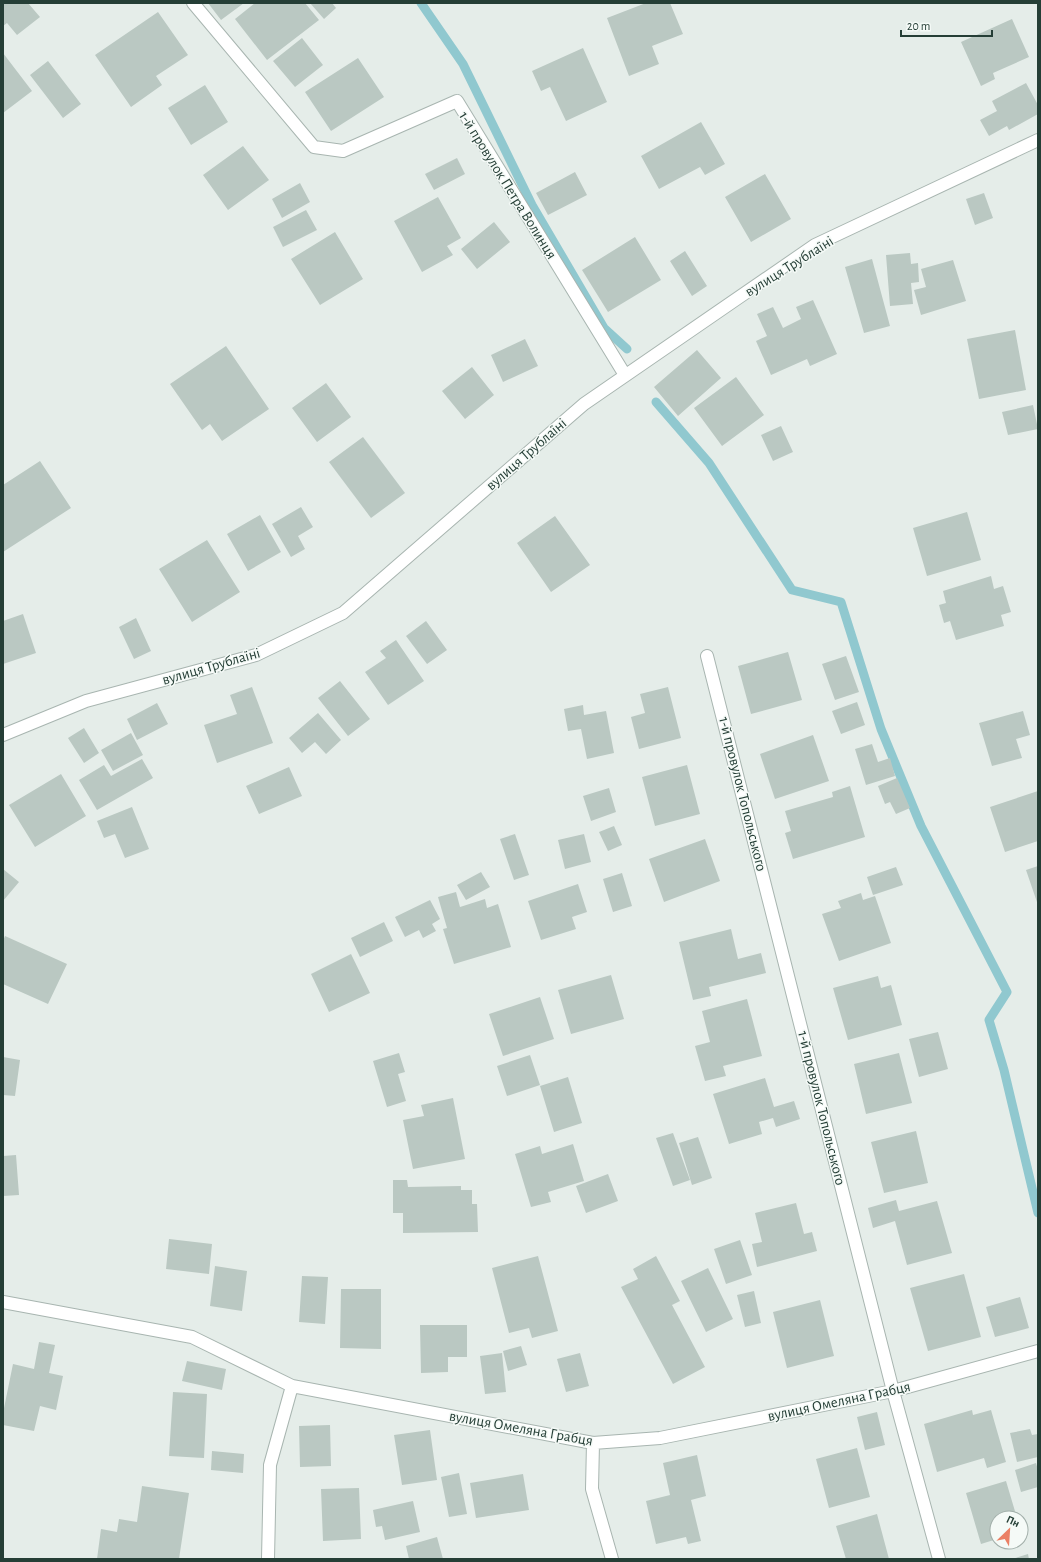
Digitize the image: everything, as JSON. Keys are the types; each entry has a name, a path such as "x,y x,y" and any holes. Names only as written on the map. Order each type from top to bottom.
{"street":[{"name":"1-й провулок Петра Волинця","path":"193,3 314,147 343,151 457,101 625,375"},
{"name":"вулиця Трублаїні","path":"3,735 86,701 256,655 343,612 584,404 815,245 1038,140"},
{"name":"1-й провулок Топольського","path":"708,656 767,885 893,1391 939,1559"},
{"name":"вулиця Омеляна Грабця","path":"3,1302 192,1337 292,1386 593,1443 660,1438 893,1391 1038,1351"},
{"path":"268,1559 270,1465 292,1386"},
{"path":"593,1443 592,1489 612,1559"}],"building":[{"path":"3,3 28,3 40,17 17,35 7,23 3,26"},
{"path":"208,3 244,3 221,20"},
{"path":"255,3 305,3 319,20 267,60 235,19"},
{"path":"310,3 332,3 336,8 324,19"},
{"path":"646,3 670,3 683,34 652,46 659,64 629,76 607,18"},
{"path":"158,12 188,55 156,76 162,85 131,107 95,55"},
{"path":"1012,19 1029,57 993,73 995,79 981,86 961,42"},
{"path":"302,38 323,65 295,87 273,61"},
{"path":"583,48 607,102 566,121 550,87 541,91 532,71"},
{"path":"3,53 32,91 3,113"},
{"path":"358,58 384,97 331,131 305,92"},
{"path":"48,61 81,104 63,118 30,75"},
{"path":"1026,83 1038,105 1038,114 1009,130 1007,126 989,136 980,120 997,111 992,101"},
{"path":"205,85 228,122 191,145 168,108"},
{"path":"701,122 725,164 705,175 700,167 659,189 641,156"},
{"path":"243,146 269,180 228,210 203,175"},
{"path":"457,158 465,174 434,190 425,174"},
{"path":"575,172 587,195 548,215 536,193"},
{"path":"765,174 791,219 751,242 725,197"},
{"path":"300,183 310,202 282,218 272,199"},
{"path":"984,193 993,218 975,225 966,199"},
{"path":"438,197 461,238 447,246 453,255 422,272 394,221"},
{"path":"306,210 317,230 283,247 273,227"},
{"path":"494,222 510,242 477,269 461,249"},
{"path":"335,232 363,279 320,305 291,259"},
{"path":"635,237 661,280 608,312 582,270"},
{"path":"685,251 707,286 692,296 670,261"},
{"path":"910,253 911,264 918,263 919,282 911,283 913,304 890,306 886,255"},
{"path":"872,259 890,326 864,333 845,267"},
{"path":"953,260 966,301 921,315 914,290 926,287 921,269"},
{"path":"813,300 837,354 810,366 807,359 771,375 756,341 767,336 757,314 773,307 783,328 801,319 796,307"},
{"path":"1015,330 1026,390 979,399 967,339"},
{"path":"525,339 538,366 503,382 491,355"},
{"path":"226,346 269,409 222,441 210,424 202,430 170,384"},
{"path":"697,350 721,378 678,416 654,387"},
{"path":"472,367 494,395 465,419 442,391"},
{"path":"736,377 764,415 722,446 694,408"},
{"path":"326,383 351,417 317,442 292,408"},
{"path":"1033,405 1038,429 1008,435 1002,412"},
{"path":"781,426 793,452 773,461 761,435"},
{"path":"363,437 405,493 371,518 329,462"},
{"path":"40,461 71,508 3,552 3,485"},
{"path":"301,507 313,527 298,536 305,549 291,557 272,524"},
{"path":"967,512 981,560 927,576 913,528"},
{"path":"260,515 281,552 248,571 227,534"},
{"path":"555,516 590,565 551,592 517,543"},
{"path":"207,540 240,592 192,622 159,569"},
{"path":"991,576 994,589 1003,586 1011,612 1001,615 1004,626 956,640 950,621 944,623 939,605 946,603 943,591"},
{"path":"23,614 36,653 3,664 3,621"},
{"path":"136,618 151,651 134,659 119,627"},
{"path":"426,621 447,650 427,664 406,636"},
{"path":"396,640 424,681 388,705 365,672 386,658 380,651"},
{"path":"788,652 802,700 751,714 738,666"},
{"path":"846,656 859,692 835,700 822,664"},
{"path":"340,681 370,719 348,736 318,698"},
{"path":"252,687 273,743 217,763 204,725 237,714 230,695"},
{"path":"668,687 681,738 639,749 631,717 645,713 640,694"},
{"path":"857,702 865,725 841,734 832,711"},
{"path":"157,703 168,724 137,740 127,719"},
{"path":"583,705 584,715 606,711 614,753 587,759 581,729 568,731 564,709"},
{"path":"1023,711 1030,735 1016,739 1022,758 992,766 979,723"},
{"path":"318,713 341,740 326,754 315,742 302,753 289,738"},
{"path":"84,728 99,753 84,763 68,738"},
{"path":"131,733 143,755 113,771 101,750"},
{"path":"813,735 829,781 775,799 760,754"},
{"path":"872,744 878,762 890,758 895,776 866,785 855,749"},
{"path":"142,759 153,778 97,810 79,780 104,765 111,776"},
{"path":"687,765 700,814 655,826 642,777"},
{"path":"289,767 302,796 259,814 246,786"},
{"path":"61,774 86,816 35,847 9,805"},
{"path":"897,778 910,808 896,814 890,802 885,804 878,786"},
{"path":"850,786 865,837 793,859 785,833 791,831 785,811 833,797 832,792"},
{"path":"609,788 616,812 591,821 583,796"},
{"path":"1038,791 1038,841 1005,852 990,807"},
{"path":"132,807 149,849 125,858 115,834 104,838 97,821"},
{"path":"614,826 622,845 608,851 599,832"},
{"path":"515,834 529,875 514,880 500,839"},
{"path":"584,834 591,862 565,869 558,840"},
{"path":"705,839 720,881 664,902 649,859"},
{"path":"1038,866 1038,905 1026,870"},
{"path":"896,867 903,885 873,895 867,877"},
{"path":"3,869 19,882 3,901"},
{"path":"481,872 490,887 466,900 457,885"},
{"path":"622,873 632,906 613,912 603,879"},
{"path":"578,884 587,912 572,917 576,929 541,940 528,901"},
{"path":"456,892 460,907 485,899 487,908 498,904 511,947 454,964 443,929 447,928 438,897"},
{"path":"861,893 863,900 875,896 891,943 839,961 822,914 841,908 838,901"},
{"path":"430,900 440,919 432,924 436,931 423,938 419,930 405,937 395,917"},
{"path":"384,922 393,941 360,957 351,938"},
{"path":"731,929 738,959 761,953 766,973 709,987 711,996 693,1000 679,942"},
{"path":"5,936 67,964 48,1004 3,984 3,941"},
{"path":"351,954 370,993 329,1012 311,974"},
{"path":"611,975 624,1019 571,1034 558,990"},
{"path":"878,976 881,988 891,985 902,1025 848,1040 833,988"},
{"path":"540,997 554,1039 503,1056 489,1014"},
{"path":"747,999 762,1056 723,1066 726,1076 705,1081 695,1046 710,1042 702,1011"},
{"path":"938,1032 948,1069 919,1077 909,1039"},
{"path":"399,1053 405,1072 398,1074 406,1101 387,1107 373,1061"},
{"path":"899,1053 912,1103 866,1114 854,1064"},
{"path":"530,1055 540,1085 507,1096 497,1066"},
{"path":"3,1057 20,1060 15,1096 3,1095"},
{"path":"568,1077 582,1123 554,1132 540,1086"},
{"path":"765,1078 774,1107 794,1101 800,1119 776,1127 773,1118 759,1122 762,1134 729,1144 713,1094"},
{"path":"453,1098 465,1159 413,1169 403,1120 424,1116 421,1105"},
{"path":"916,1131 928,1183 884,1193 871,1142"},
{"path":"673,1133 690,1180 673,1186 656,1138"},
{"path":"698,1137 712,1178 692,1185 679,1143"},
{"path":"573,1144 584,1181 548,1192 551,1202 531,1207 515,1154 540,1146 542,1154"},
{"path":"16,1155 19,1195 3,1196 3,1156"},
{"path":"608,1174 618,1201 586,1213 576,1186"},
{"path":"393,1180 407,1180 408,1187 461,1186 461,1190 472,1190 472,1204 477,1204 478,1232 403,1233 403,1213 393,1213"},
{"path":"896,1200 899,1211 937,1201 952,1253 907,1265 895,1221 873,1228 868,1208"},
{"path":"796,1203 804,1234 812,1232 817,1251 757,1267 752,1244 762,1242 755,1213"},
{"path":"169,1239 212,1244 209,1274 166,1269"},
{"path":"740,1240 752,1275 726,1284 714,1249"},
{"path":"538,1256 558,1331 532,1338 529,1328 509,1333 492,1268"},
{"path":"656,1256 680,1301 672,1305 705,1367 673,1384 621,1287 638,1279 633,1269"},
{"path":"215,1266 247,1271 242,1311 210,1306"},
{"path":"708,1268 733,1319 706,1332 681,1281"},
{"path":"964,1274 981,1337 928,1351 910,1288"},
{"path":"302,1276 328,1277 325,1324 299,1322"},
{"path":"341,1289 381,1289 381,1349 340,1348"},
{"path":"754,1291 761,1323 745,1327 737,1295"},
{"path":"1020,1297 1029,1328 995,1337 986,1307"},
{"path":"820,1300 834,1356 787,1368 773,1312"},
{"path":"420,1325 467,1325 467,1357 448,1357 448,1372 421,1373"},
{"path":"39,1342 55,1345 49,1373 63,1376 56,1410 40,1406 34,1431 3,1425 3,1413 13,1364 34,1369"},
{"path":"521,1346 527,1365 508,1371 503,1351"},
{"path":"502,1353 506,1392 485,1394 480,1356"},
{"path":"580,1353 589,1386 566,1392 557,1359"},
{"path":"187,1361 226,1369 222,1390 182,1381"},
{"path":"173,1392 207,1394 204,1458 169,1456"},
{"path":"972,1410 973,1415 991,1410 1006,1462 987,1468 984,1458 937,1472 924,1424"},
{"path":"877,1412 885,1445 865,1450 857,1417"},
{"path":"330,1425 331,1466 300,1467 299,1426"},
{"path":"1030,1429 1032,1435 1038,1434 1038,1457 1017,1462 1010,1433"},
{"path":"430,1430 437,1480 402,1485 394,1435"},
{"path":"857,1448 870,1497 829,1508 816,1459"},
{"path":"212,1451 244,1454 243,1473 211,1470"},
{"path":"697,1455 706,1496 691,1500 701,1541 688,1544 686,1537 656,1544 646,1501 670,1495 663,1463"},
{"path":"1036,1463 1038,1470 1038,1487 1021,1492 1015,1470"},
{"path":"459,1473 467,1514 449,1517 441,1477"},
{"path":"523,1474 529,1510 476,1518 470,1483"},
{"path":"1006,1481 1015,1510 989,1510 989,1542 981,1544 966,1493"},
{"path":"142,1486 189,1493 179,1559 97,1559 101,1529 117,1532 119,1519 137,1522"},
{"path":"359,1488 361,1539 323,1541 321,1489"},
{"path":"413,1501 420,1532 385,1540 382,1526 376,1527 373,1510"},
{"path":"877,1514 889,1559 846,1559 836,1526"},
{"path":"437,1537 443,1559 409,1559 406,1546"},
{"path":"1028,1554 1029,1559 1012,1559"}],"waterway":[{"path":"421,3 463,64 532,205 604,328 627,349"},
{"path":"656,402 709,463 792,590 841,602 881,729 921,826 1007,992 989,1020 1004,1070 1038,1213"}]}
